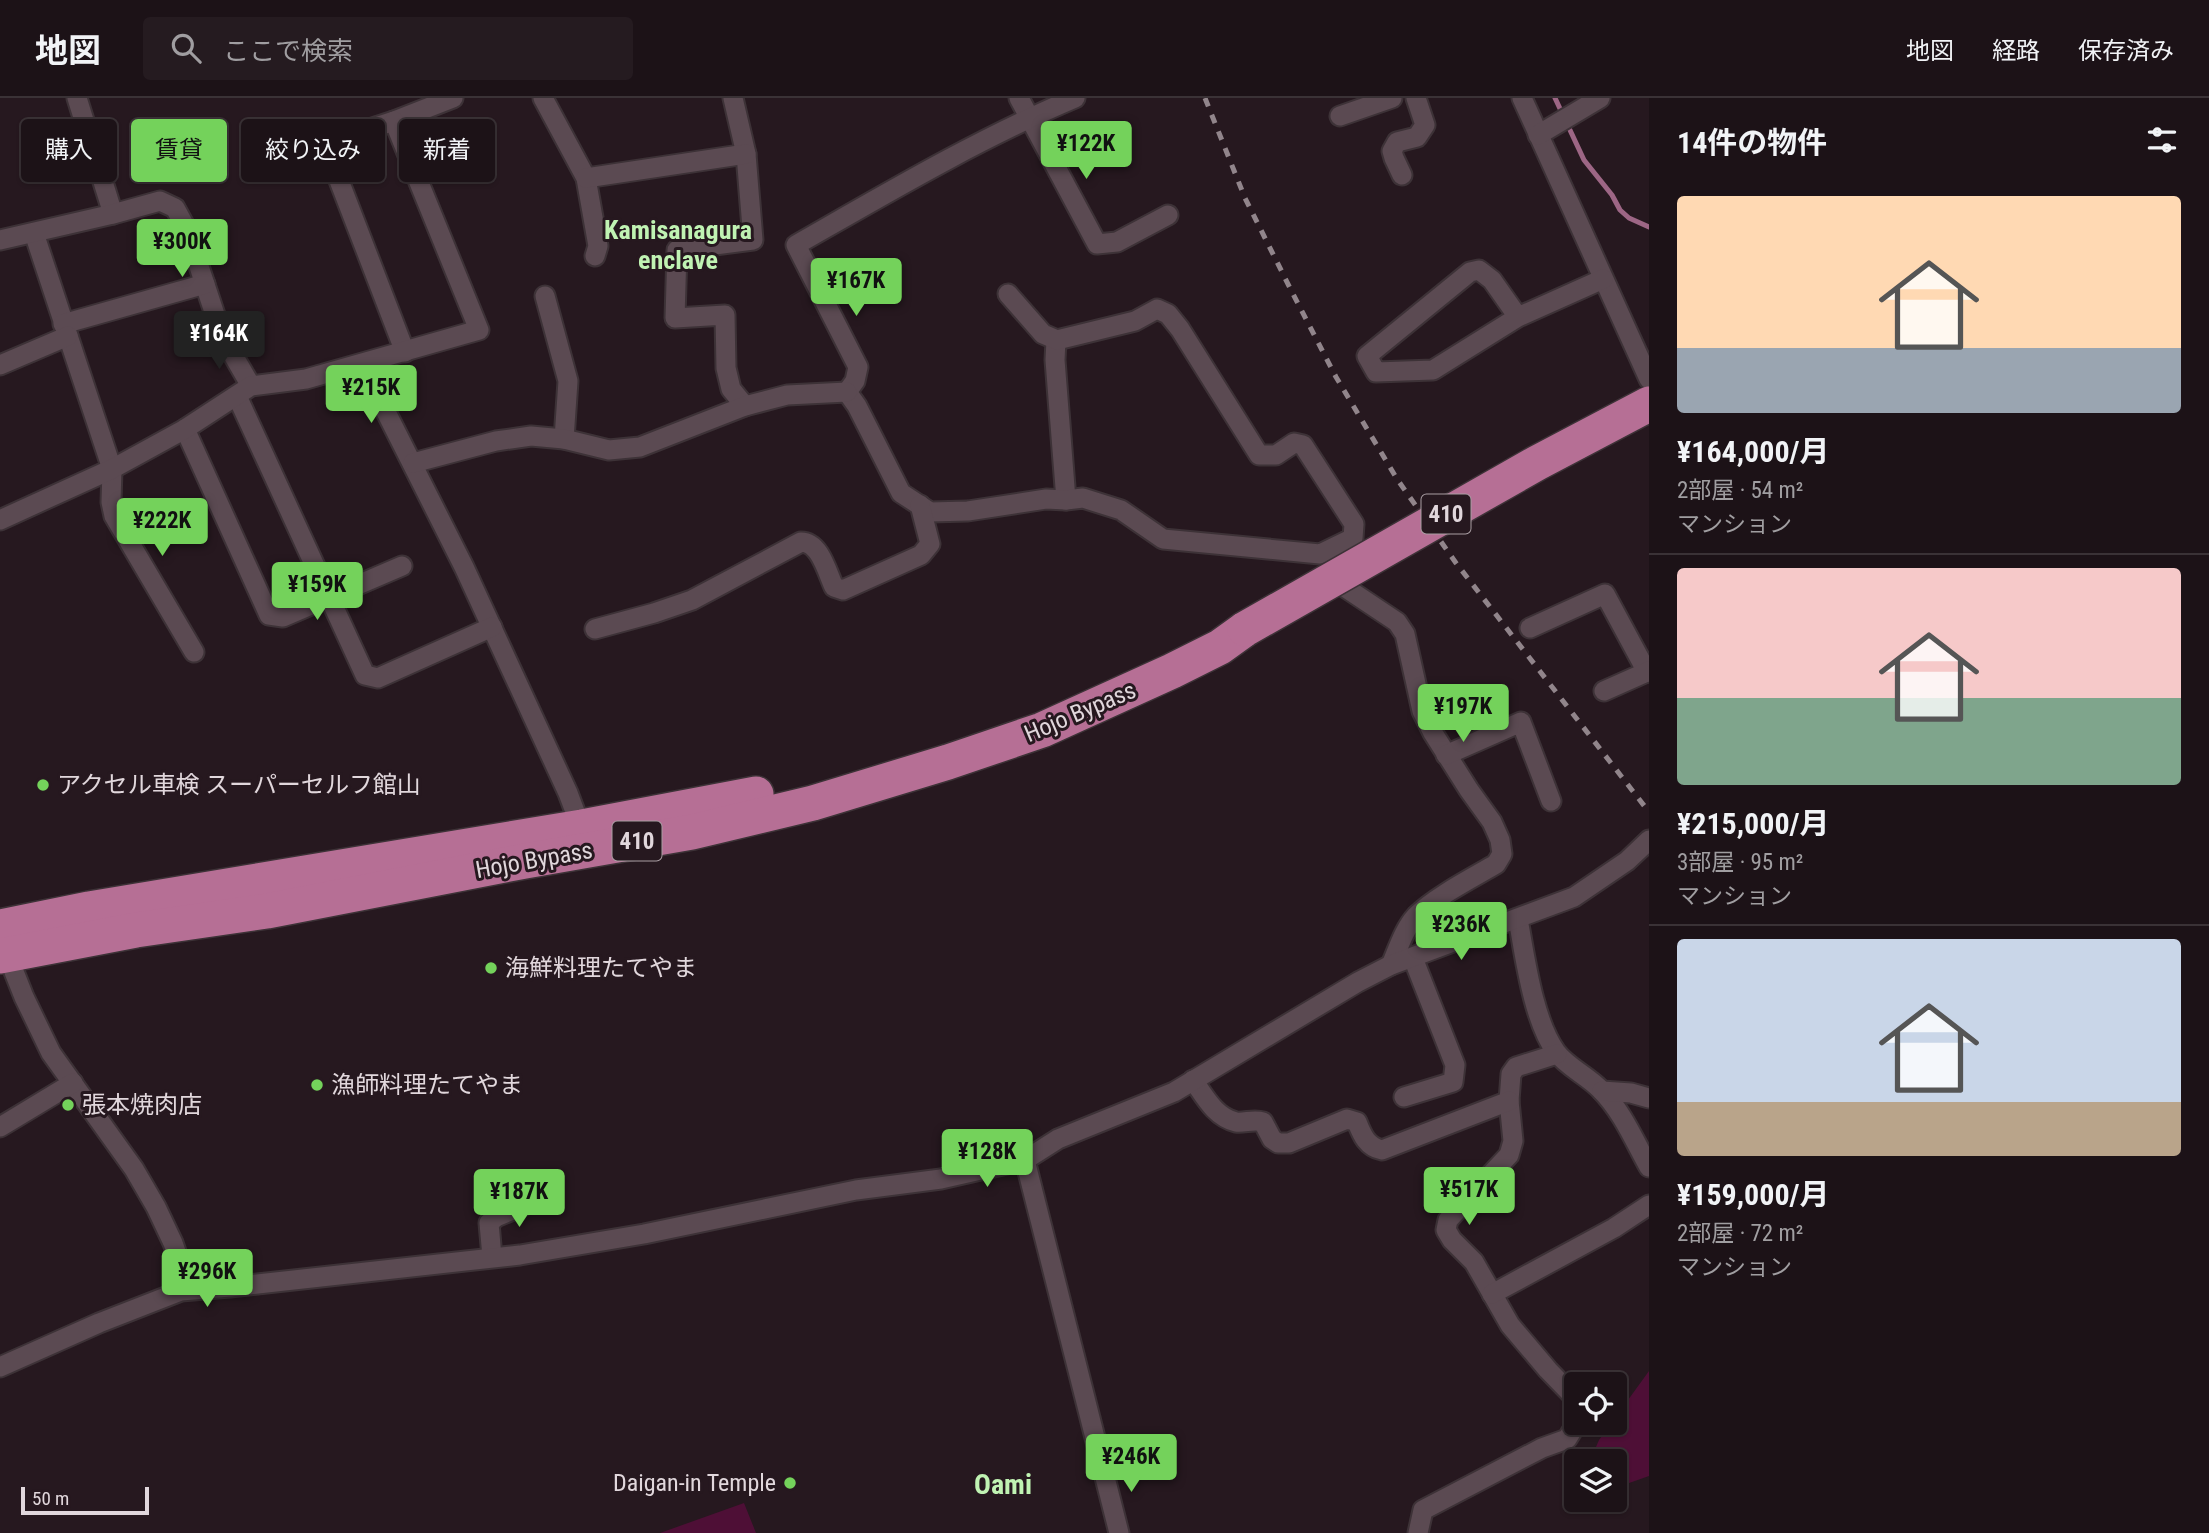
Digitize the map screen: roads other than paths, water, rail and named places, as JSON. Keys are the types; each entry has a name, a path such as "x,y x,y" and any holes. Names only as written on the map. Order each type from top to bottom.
{"highway":[{"name":"Hojo Bypass","path":"2,946 267,911 584,839 692,832 813,803 990,748 1042,730 1116,698 1220,646 1245,629 1536,463 1649,404"}],"street":[{"path":"77,98 113,214"},
{"path":"385,124 453,98"},
{"path":"543,98 586,178 598,246 595,256"},
{"path":"733,98 746,154 753,240 677,250 676,318 724,315 726,368 732,388 745,406"},
{"path":"1019,98 1097,244 1117,242 1168,215"},
{"path":"413,463 496,441 531,436 564,439 609,450 640,447 745,406 787,395 847,391 855,381 858,367 796,245 1029,118 1075,98"},
{"path":"1402,175 1392,151 1397,142 1417,136 1425,125 1416,98"},
{"path":"1522,98 1547,130 1603,279 1649,379"},
{"path":"1547,130 1600,98"},
{"path":"1340,116 1383,99"},
{"path":"0,520 112,469 185,429 244,391 306,379 479,330 394,121"},
{"path":"586,178 746,154"},
{"path":"340,182 405,352"},
{"path":"0,240 160,201 175,208 187,230 222,336 328,598 365,675 378,678 492,627"},
{"path":"34,233 112,469 111,502 114,516 194,652"},
{"path":"1518,317 1492,280 1479,271 1470,272 1367,356 1377,372 1433,370 1518,317 1603,279"},
{"path":"0,365 66,330 205,284"},
{"path":"847,391 901,493 930,512 1046,499 1083,498 1121,510 1163,539 1320,554 1353,538 1354,524 1303,445 1294,443 1276,455 1259,455 1168,314 1157,309 1135,321 1056,340 1043,334 1008,294"},
{"path":"545,296 568,381 564,439"},
{"path":"1056,340 1055,360 1066,500"},
{"path":"356,366 368,377 413,463 492,627 584,839"},
{"path":"185,429 269,615 283,617 402,566"},
{"path":"595,629 692,600 801,541 815,546 834,587 843,590 921,555 930,544 920,505"},
{"path":"1320,554 1343,586 1397,622 1407,641 1422,710 1447,755 1492,822 1500,840 1502,854 1496,864 1417,915 1403,937 1391,965"},
{"path":"1530,628 1605,594 1648,672 1604,691"},
{"path":"1447,755 1521,722 1551,801"},
{"path":"0,1367 99,1323 181,1291 492,1257 644,1234 856,1190 941,1179 1026,1160 1058,1139 1174,1092 1357,982 1391,965 1574,897 1628,861 1649,840"},
{"path":"1518,919 1530,984 1545,1032 1557,1054 1602,1091 1649,1167"},
{"path":"2,946 51,1053 134,1169 156,1207 182,1269 181,1291"},
{"path":"1404,1097 1452,1082 1455,1065 1413,958"},
{"path":"1557,1054 1516,1067 1511,1074 1509,1101 1513,1142 1509,1155 1448,1220 1446,1230 1474,1262 1510,1325 1564,1385"},
{"path":"1193,1080 1219,1116 1238,1122 1263,1122 1272,1139 1278,1143 1289,1143 1346,1119 1357,1122 1372,1149 1381,1150 1509,1101"},
{"path":"0,1127 73,1083"},
{"path":"1602,1091 1632,1093 1649,1098"},
{"path":"1026,1160 1119,1533"},
{"path":"492,1257 489,1223 496,1216 541,1198"},
{"path":"1492,1294 1614,1228 1649,1205"},
{"path":"1418,1533 1423,1510 1542,1448 1567,1439 1570,1435"}],"waterway":[{"path":"1555,98 1584,160 1612,195 1620,210 1629,218 1649,227"}],"railway":[{"path":"1205,98 1245,198 1291,290 1336,377 1397,479 1456,563 1649,812"}],"place":[{"name":"アクセル車検 スーパーセルフ館山","path":"43,785"},
{"name":"海鮮料理たてやま","path":"491,968"},
{"name":"漁師料理たてやま","path":"317,1085"},
{"name":"張本焼肉店","path":"68,1105"},
{"name":"Daigan-in Temple","path":"790,1483"}],"district":[{"name":"Kamisanagura enclave","path":"678,245"},
{"name":"Oami","path":"1003,1484"}]}
